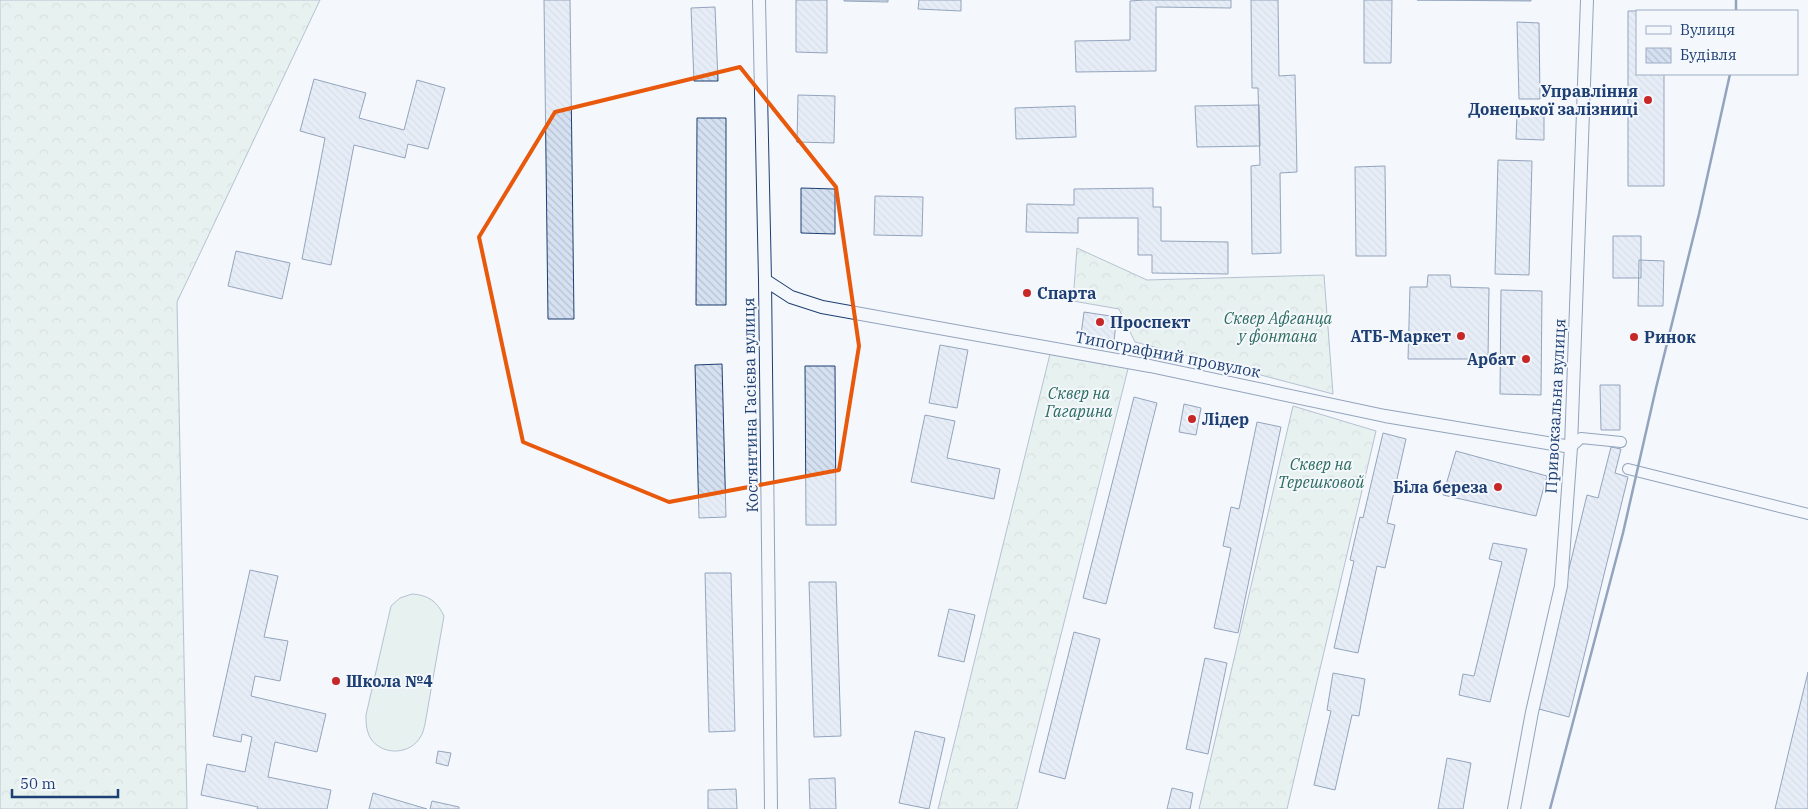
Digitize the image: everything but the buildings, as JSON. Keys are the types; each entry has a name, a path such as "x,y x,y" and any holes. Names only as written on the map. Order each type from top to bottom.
{"street":[{"name":"Костянтина Гасієва вулиця","path":"759,0 765,280 770,809"},
{"name":"Привокзальна вулиця","path":"1514,809 1532,712 1561,586 1571,447 1587,0"},
{"name":"Типографний провулок","path":"765,280 791,297 822,307 1150,366 1385,416 1571,447"},
{"path":"1571,447 1581,438 1622,442"},
{"path":"1628,469 1808,514"}],"highlighted area":[{"path":"740,67 836,187 859,346 839,470 669,502 523,442 479,237 555,112"}],"green space":[{"path":"0,0 320,0 177,302 187,809 0,809"},
{"name":"Сквер Афганца у фонтана","path":"1077,248 1147,280 1324,275 1333,394 1135,342 1119,309 1073,301"},
{"name":"Сквер на Гагарина","path":"1050,354 1129,365 1017,809 938,809"},
{"name":"Сквер на Терешковой","path":"1293,406 1376,431 1287,809 1199,809"},
{"path":"412,594 427,597 438,606 444,616 422,733 411,747 404,750 389,751 376,745 371,739 367,730 366,715 391,606 400,598"}],"wall":[{"path":"1736,0 1736,10"},
{"path":"1550,809 1623,533 1656,388 1699,214 1730,75"}],"place":[{"name":"Управління Донецької залізниці","path":"1648,100"},
{"name":"Спарта","path":"1027,293"},
{"name":"Проспект","path":"1100,322"},
{"name":"АТБ-Маркет","path":"1461,336"},
{"name":"Ринок","path":"1634,337"},
{"name":"Арбат","path":"1526,359"},
{"name":"Лідер","path":"1192,419"},
{"name":"Біла береза","path":"1498,487"},
{"name":"Школа №4","path":"336,681"}]}
